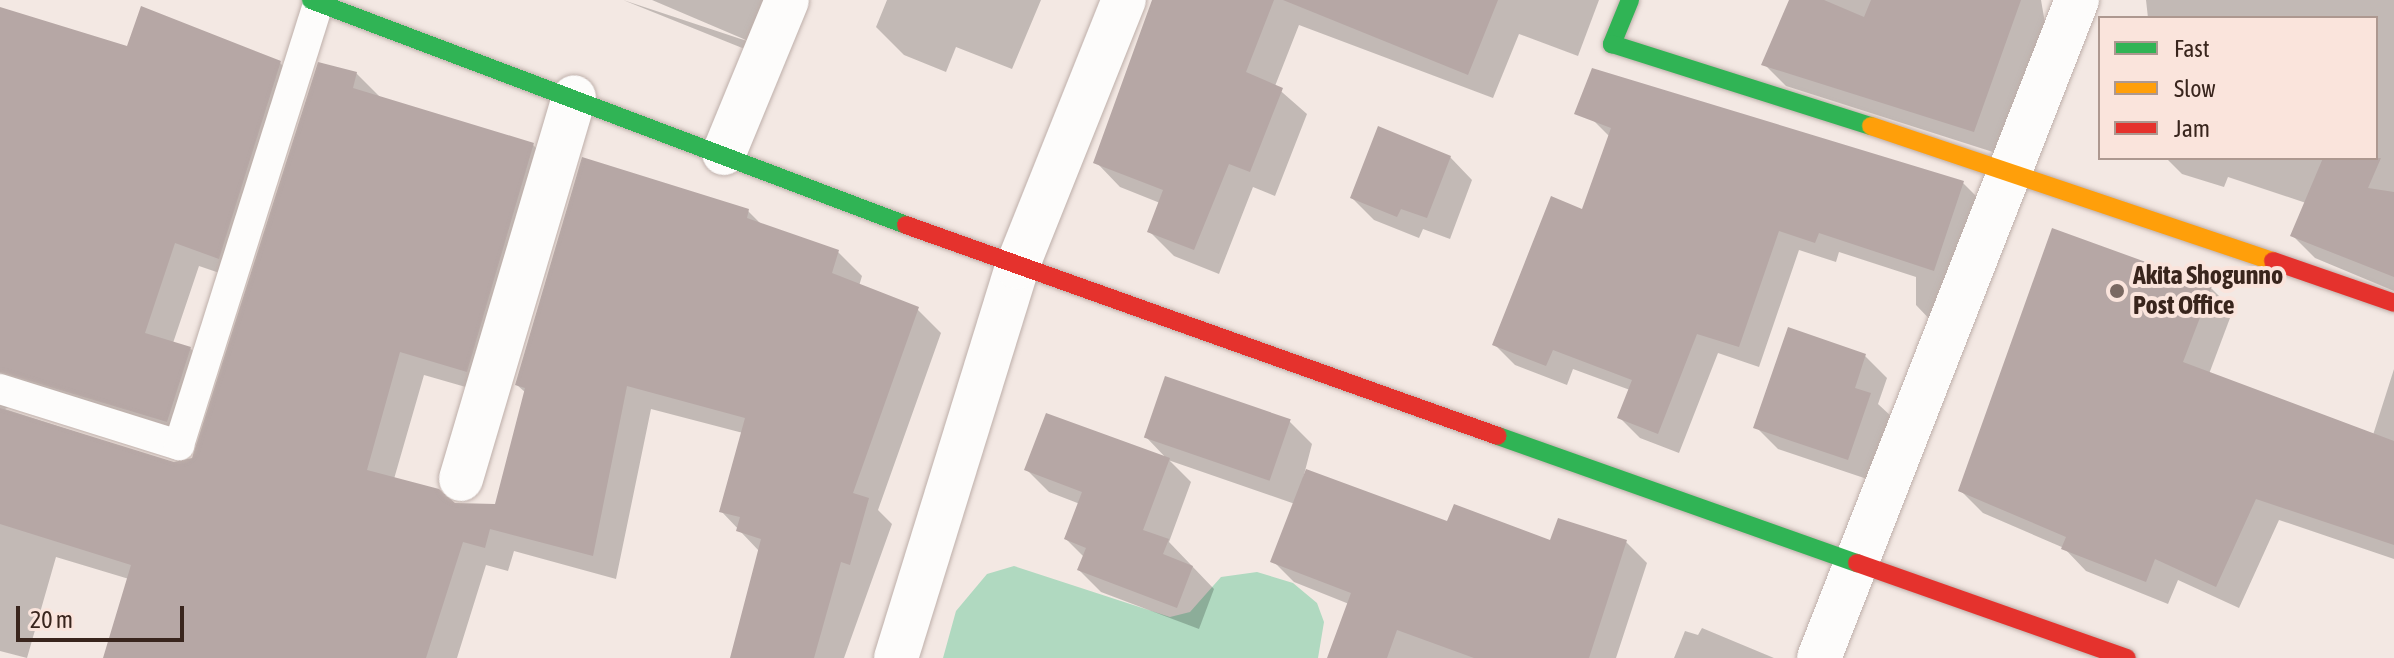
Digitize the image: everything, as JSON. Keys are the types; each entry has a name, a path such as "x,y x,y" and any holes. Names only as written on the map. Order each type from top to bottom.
{"street":[{"path":"724,153 787,0"},
{"path":"896,658 1017,267 1124,0"},
{"path":"1630,0 1612,44 2011,170 2394,303"},
{"path":"1819,658 1859,564 2077,0"},
{"path":"314,1 724,153 1017,267 2127,658"},
{"path":"461,479 574,97"}],"lane":[{"path":"0,389 179,445 314,1"}],"green space":[{"path":"1014,566 1170,617 1190,612 1221,577 1257,572 1293,583 1317,603 1324,622 1318,658 943,658 956,611 987,574"}],"building":[{"path":"1152,0 1274,0 1246,72 1283,88 1250,172 1229,164 1194,250 1147,232 1163,190 1093,163"},
{"path":"1283,0 1498,0 1468,75"},
{"path":"1789,0 1824,0 1864,17 1871,0 2021,0 1974,132 1761,65"},
{"path":"141,6 281,61 219,259 175,243 145,333 191,347 167,422 0,372 0,7 127,46"},
{"path":"318,62 357,72 353,88 534,143 467,372 400,352 367,470 439,489 455,503 495,504 525,388 515,385 582,157 749,209 747,218 839,250 832,273 919,307 853,493 869,498 850,565 841,562 814,658 730,658 761,539 736,531 740,517 719,512 745,418 627,386 593,556 490,529 485,548 463,542 426,658 103,658 131,565 0,524 0,408 174,462 192,458"},
{"path":"1592,68 1964,181 1934,271 1819,233 1815,243 1779,231 1739,347 1697,334 1658,434 1617,418 1632,380 1553,350 1546,366 1492,345 1551,196 1582,209 1611,128 1574,114"},
{"path":"1378,126 1451,156 1427,218 1401,209 1397,217 1350,198"},
{"path":"2381,158 2368,188 2394,192 2394,277 2290,236 2322,160"},
{"path":"2052,228 2212,286 2183,362 2394,441 2394,545 2256,499 2216,587 2155,559 2146,582 2061,549 2066,537 1958,491"},
{"path":"1788,327 1866,354 1855,388 1871,393 1848,460 1753,428"},
{"path":"1165,376 1291,419 1270,481 1144,437"},
{"path":"1046,413 1170,458 1143,530 1169,539 1163,554 1193,566 1177,608 1077,570 1086,548 1064,539 1082,492 1024,470"},
{"path":"1306,469 1447,521 1454,504 1550,540 1558,518 1627,540 1589,658 1474,658 1397,630 1387,658 1327,658 1351,593 1270,562"}],"traffic: fast":[{"path":"311,0 906,225"},
{"path":"1630,0 1612,44 1871,126"},
{"path":"1498,436 1857,563"}],"traffic: slow":[{"path":"1871,126 2273,261"}],"traffic: jam":[{"path":"906,225 1498,436"},
{"path":"2273,261 2394,303"},
{"path":"1857,563 2127,658"}],"place":[{"name":"Akita Shogunno Post Office","path":"2117,291"}]}
